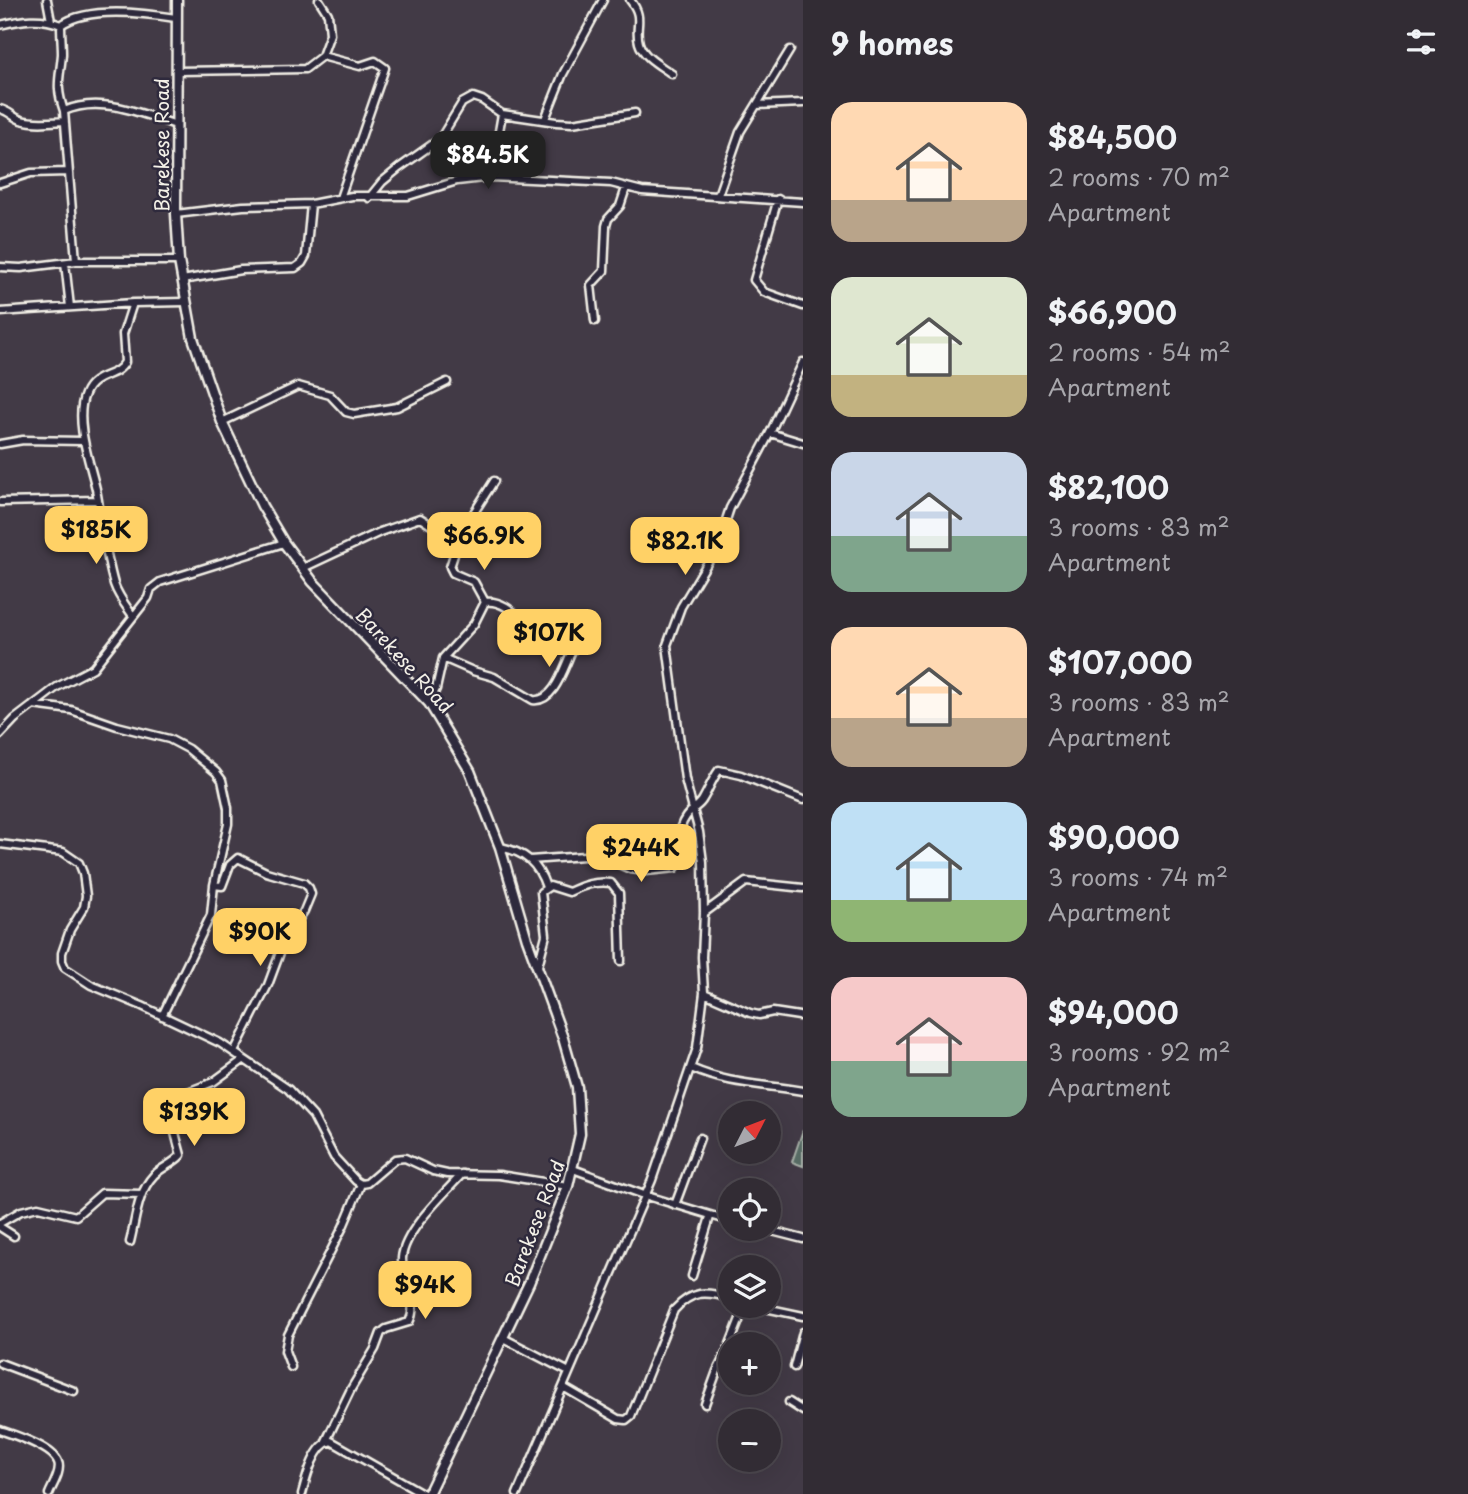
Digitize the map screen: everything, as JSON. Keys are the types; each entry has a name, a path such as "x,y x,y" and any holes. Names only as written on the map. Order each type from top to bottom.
{"main road":[{"name":"Barekese Road","path":"177,0 176,214 179,261 192,338 222,422 262,506 284,543 303,569 429,704 470,771 500,847 577,1087 580,1134 568,1186 529,1283 426,1494"}],"street":[{"path":"47,0 51,21"},
{"path":"177,71 260,68 301,71 323,55 330,34 328,14 319,0"},
{"path":"545,119 563,74 603,0"},
{"path":"630,0 639,15 639,44 646,55 672,74"},
{"path":"61,25 76,16 99,14 176,18"},
{"path":"0,25 23,20 51,21 61,25"},
{"path":"61,25 62,51 57,82 64,111 76,261"},
{"path":"718,195 740,132 790,50"},
{"path":"323,55 360,66 375,61 385,68 340,198"},
{"path":"369,198 382,182 417,153 440,139 466,99 477,97 502,114 572,123 635,113"},
{"path":"757,105 803,103"},
{"path":"64,111 105,105 176,125"},
{"path":"0,110 31,122 64,121"},
{"path":"491,177 502,114"},
{"path":"0,183 31,173 68,172"},
{"path":"176,214 243,206 311,204 340,198 408,196 457,181 491,177 611,183 626,188 803,202"},
{"path":"595,321 591,285 604,271 606,226 608,219 620,206 626,188"},
{"path":"778,200 754,280 764,292 803,306"},
{"path":"182,280 242,270 295,268 306,256 311,204"},
{"path":"0,267 21,268 76,261 179,261"},
{"path":"65,263 70,307"},
{"path":"0,312 186,302"},
{"path":"134,303 124,334 123,367 96,380 86,391 83,400 83,441 115,586 134,616"},
{"path":"517,1494 660,1162 700,1033 704,993 701,842 685,779 667,645 681,607 717,547 740,487 770,433 803,362"},
{"path":"222,422 298,386 330,395 346,412 354,414 397,407 447,382"},
{"path":"770,433 803,443"},
{"path":"0,444 23,440 83,441"},
{"path":"485,602 474,582 450,570 459,537 494,481"},
{"path":"0,502 97,500"},
{"path":"303,569 380,532 420,519 459,537"},
{"path":"0,735 33,705 93,668 148,598 151,589 160,582 284,543"},
{"path":"443,658 494,677 533,700 544,698 559,682 573,647 572,641 567,637 545,637 501,605 492,601 485,602"},
{"path":"429,704 436,690 443,658 474,624 485,602"},
{"path":"33,705 71,710 117,726 169,739 188,749 222,780 228,808 228,824 214,885 214,902 204,934 162,1016"},
{"path":"530,860 598,855 630,869 646,871 675,868 679,863 677,838 680,827 692,808 702,800 719,771 741,775 803,800"},
{"path":"0,844 63,852 79,863 86,896 84,907 70,930 62,953 65,968 91,985 201,1034 234,1052 288,1089 313,1116 334,1157 356,1181 367,1183 395,1159 404,1158 433,1171 499,1175 568,1186"},
{"path":"500,847 513,849 536,864 545,887"},
{"path":"214,885 222,886 230,865 239,858 266,872 304,883 311,894 304,911 284,942 268,985 234,1052"},
{"path":"537,967 546,935 541,892 550,886 569,892 586,884 599,882 611,883 619,892 621,961"},
{"path":"704,914 746,882 803,888"},
{"path":"704,993 750,1013 773,1012 799,1016"},
{"path":"130,1242 142,1194 156,1173 174,1163 181,1155 171,1118 173,1107 185,1093 220,1078 243,1060"},
{"path":"691,1068 760,1087 803,1091"},
{"path":"675,1205 700,1138"},
{"path":"573,1170 718,1219"},
{"path":"302,1494 313,1461 375,1349 381,1333 409,1322 413,1315 412,1302 402,1270 404,1250 412,1233 462,1174"},
{"path":"291,1367 285,1351 288,1335 343,1227 361,1184"},
{"path":"15,1236 0,1225 21,1211 38,1207 76,1216 102,1193 142,1194"},
{"path":"692,1276 710,1217"},
{"path":"781,1233 803,1239"},
{"path":"564,1387 618,1419 626,1420 632,1416 674,1310 680,1303 699,1293 718,1295"},
{"path":"781,1311 803,1316"},
{"path":"793,1367 803,1332"},
{"path":"503,1338 569,1372"},
{"path":"0,1363 74,1391"},
{"path":"705,1404 718,1369"},
{"path":"789,1402 803,1411"},
{"path":"0,1430 53,1454 59,1462 59,1470 49,1494"},
{"path":"326,1441 362,1457 426,1494"}],"green space":[{"path":"803,1130 803,1166 792,1162"}]}
